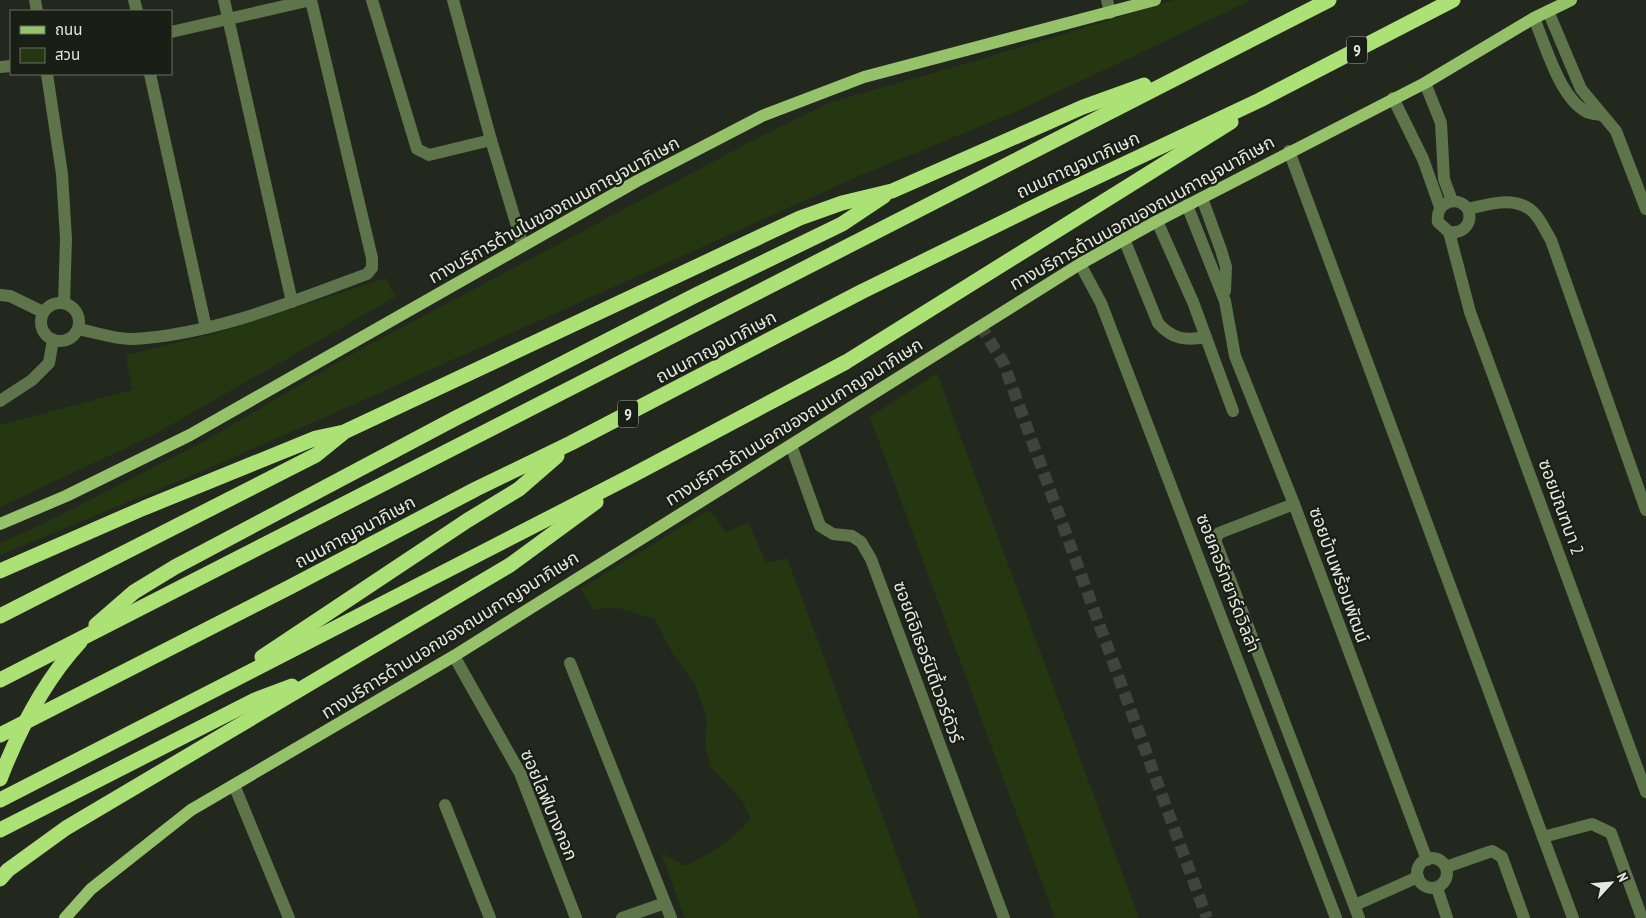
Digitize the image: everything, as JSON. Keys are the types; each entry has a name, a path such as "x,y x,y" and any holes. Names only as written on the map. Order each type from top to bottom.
{"highway":[{"name":"ถนนกาญจนาภิเษก","path":"0,680 1329,0"},
{"name":"ถนนกาญจนาภิเษก","path":"0,735 870,288 1050,198 1260,100 1453,0"},
{"path":"0,778 34,706 54,673 104,617 134,592 175,567 454,419 696,295 842,224 892,191 1083,107 1202,65"},
{"path":"0,800 633,475 846,362 1022,250 1172,160 1260,100"},
{"path":"0,571 144,508 316,438 344,432 800,218 842,203 892,191"},
{"path":"0,616 316,455 344,432"},
{"path":"234,680 277,646 519,489 571,443"},
{"path":"0,879 8,870 66,828 510,565 633,475"},
{"path":"0,830 255,700 329,672"}],"main road":[{"name":"ทางบริการด้านในของถนนกาญจนาภิเษก","path":"0,524 66,496 190,435 637,181 754,121 833,88 919,62 1154,0"},
{"name":"ทางบริการด้านนอกของถนนกาญจนาภิเษก","path":"65,918 91,889 184,816 454,656 1080,264 1157,220 1425,83 1534,18 1571,0"}],"street":[{"path":"224,0 292,302"},
{"path":"78,329 132,339 206,328 292,302 367,274 372,268 372,258 311,0 172,32"},
{"path":"372,0 417,149 429,155 491,140"},
{"path":"453,0 491,140 523,246"},
{"path":"1107,0 1110,13"},
{"path":"1548,11 1580,89 1619,138 1646,209"},
{"path":"1534,18 1563,86 1572,100 1588,112 1602,116"},
{"path":"47,75 62,174 66,239 64,303"},
{"path":"150,75 206,328"},
{"name":"ซอยมัณฑนา 2","path":"1425,83 1441,123 1446,204 1438,222 1449,232 1470,312 1646,792"},
{"name":"ซอยมัณฑนา 2","path":"1393,98 1446,204"},
{"path":"1289,151 1573,918"},
{"name":"ซอยบ้านพร้อมพัฒน์","path":"1202,198 1226,267 1225,301"},
{"path":"1446,204 1460,202 1468,209 1470,214 1468,225 1459,232 1449,232"},
{"path":"1468,209 1494,202 1518,203 1534,213 1551,240 1646,510"},
{"name":"ซอยบ้านพร้อมพัฒน์","path":"1187,205 1225,301 1235,356 1294,504 1427,860"},
{"path":"1157,220 1193,302 1232,410"},
{"path":"1124,239 1158,323 1176,338 1189,340 1206,337"},
{"name":"ซอยคอร์ทยาร์ดวิลล่า","path":"1080,264 1101,303 1336,918"},
{"path":"0,295 10,296 43,312"},
{"path":"56,303 64,303 71,306 77,313 78,329 68,340 54,340 46,336 42,329 43,312 56,303"},
{"path":"0,402 32,380 49,363 54,340"},
{"name":"ซอยดิอิเธอร์นิตี้เวอร์ดัวร์","path":"791,446 820,526 833,534 852,536 861,542 871,559 1004,918"},
{"path":"1294,504 1219,533 1215,540 1359,918"},
{"name":"ซอยไลฟ์บางกอก","path":"454,656 520,773 576,918"},
{"path":"570,663 670,918"},
{"path":"234,785 289,918"},
{"path":"445,805 490,918"},
{"path":"1543,837 1592,824 1611,833 1642,918"},
{"path":"1446,867 1492,851 1498,852 1502,857 1524,918"},
{"path":"1427,860 1440,861 1446,867 1444,882 1436,888 1423,885 1418,877 1418,869 1427,860"},
{"path":"1354,905 1418,877"},
{"path":"1436,888 1447,918"},
{"path":"622,918 664,903"}],"green space":[{"path":"1174,0 1252,0 1015,112 859,176 357,403 179,481 0,555 0,543 37,527 203,442 354,353 754,140 831,102 965,64"},
{"path":"386,278 395,297 153,435 0,507 0,425 132,390 126,355 218,333"},
{"path":"937,373 1139,918 1055,918 870,417"},
{"path":"707,511 714,515 726,533 748,522 766,563 787,558 920,918 685,918 661,853 685,866 721,846 737,834 751,819 743,802 711,767 705,744 707,718 695,684 673,654 655,619 618,608 593,609 580,589"}],"tunnel":[{"path":"980,325 1003,362 1207,918"}]}
